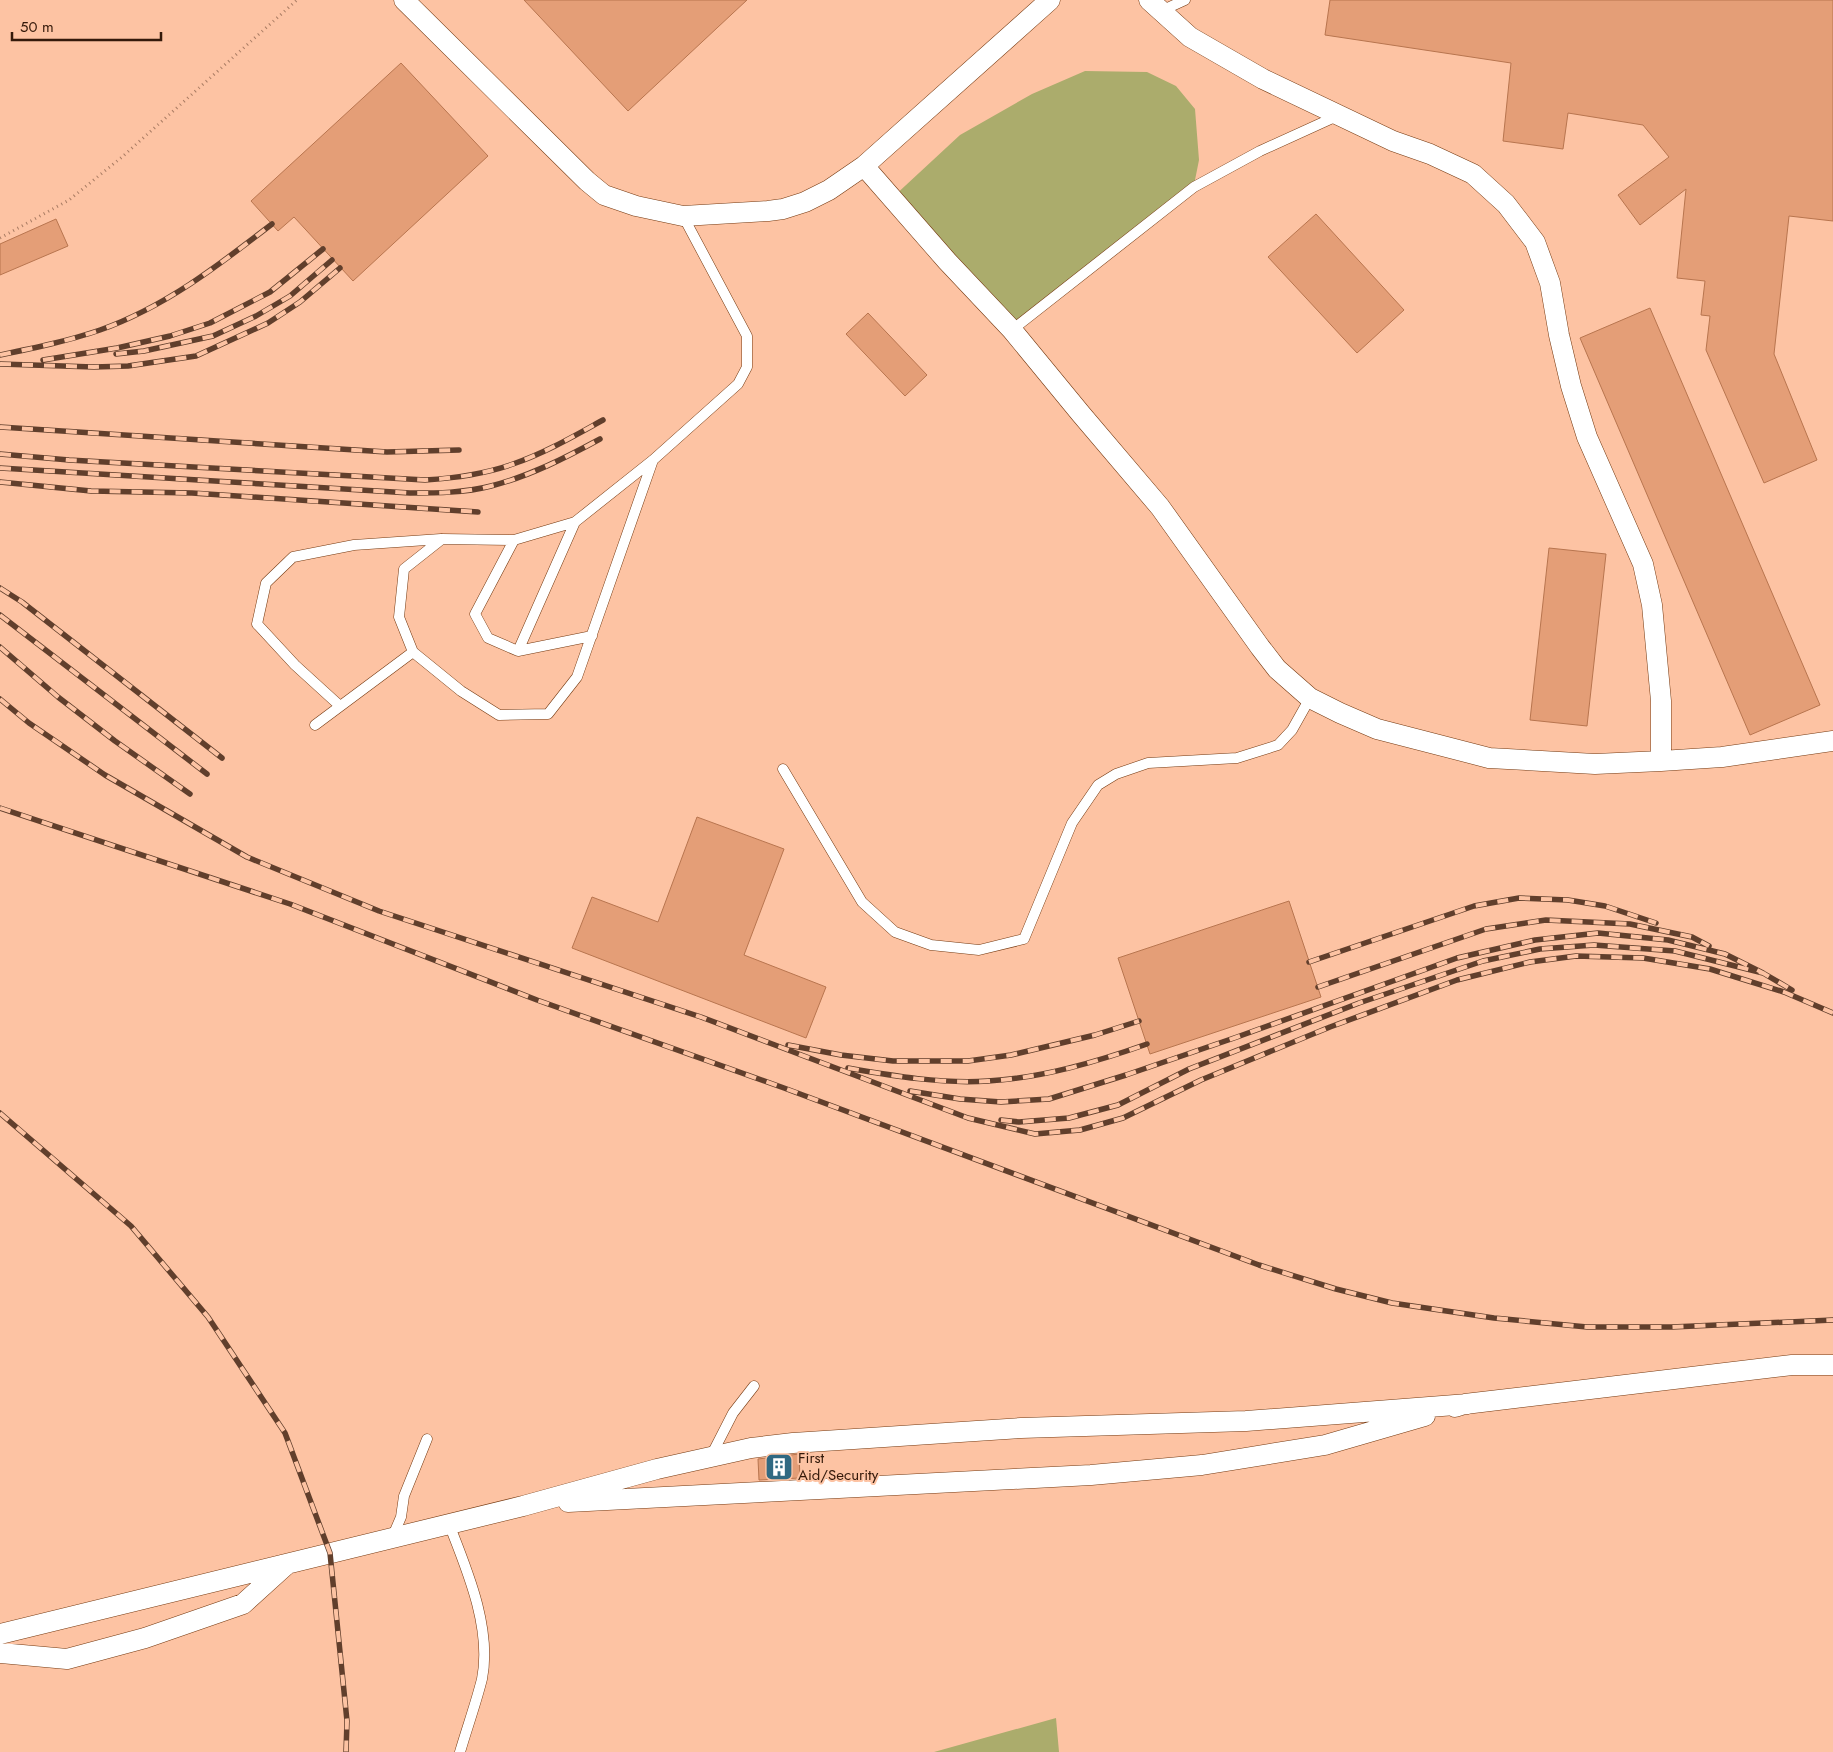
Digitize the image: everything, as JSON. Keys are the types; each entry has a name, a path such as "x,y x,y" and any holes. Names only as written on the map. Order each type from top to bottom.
{"street":[{"path":"404,0 587,181 604,195 636,206 683,216 783,208 805,202 829,190 864,166 1050,0"},
{"path":"1155,5 1190,37 1264,79 1393,141 1430,154 1472,174 1506,204 1535,242 1550,283 1558,335 1587,437 1643,564 1652,605 1662,701 1661,761"},
{"path":"864,166 947,261 1012,330 1160,506 1277,669 1310,698 1340,714 1377,729 1490,758 1595,764 1661,761 1722,757 1833,741"},
{"path":"0,1634 524,1506 657,1469 751,1448 793,1443 1020,1428 1246,1421 1467,1404 1792,1365 1833,1365"},
{"path":"524,1506 611,1499 751,1494 1091,1475 1193,1466 1326,1445 1467,1404"},
{"path":"0,1653 67,1659 145,1638 243,1604 288,1563"}],"lane":[{"path":"1155,5 1185,0"},
{"path":"1012,330 1194,187 1260,151 1339,115"},
{"path":"340,706 295,666 256,624 266,583 293,556 354,545 442,539 514,540 575,522 653,460 738,384 746,367 747,336 683,216"},
{"path":"442,539 404,569 399,617 414,652 461,691 499,715 548,714 577,677 653,460"},
{"path":"518,651 575,522"},
{"path":"514,540 476,614 488,638 518,651 592,636"},
{"path":"315,725 414,652"},
{"path":"783,769 862,902 895,932 931,945 979,950 1024,939 1072,823 1098,785 1116,774 1148,764 1237,758 1278,745 1292,730 1310,698"},
{"path":"710,1457 734,1413 754,1386"},
{"path":"392,1538 401,1517 404,1496 427,1438"},
{"path":"449,1524 471,1581 484,1640 482,1678 460,1752"}],"path":[{"path":"0,238 69,200 122,157 297,0"}],"green space":[{"path":"1085,71 1147,72 1176,86 1195,109 1199,160 1194,185 1012,328 892,198 960,135 1032,94"},
{"path":"1056,1718 1059,1752 934,1752"}],"building":[{"path":"524,0 747,0 628,111"},
{"path":"1330,0 1833,0 1833,221 1789,216 1774,354 1817,460 1764,483 1706,350 1710,316 1701,315 1705,281 1677,278 1686,189 1640,225 1618,195 1669,157 1643,125 1568,113 1563,149 1503,141 1511,63 1325,35"},
{"path":"401,63 488,156 353,281 294,217 278,231 251,201"},
{"path":"1316,214 1404,310 1357,353 1268,257"},
{"path":"56,219 68,246 0,275 0,244"},
{"path":"1650,308 1820,705 1750,735 1580,338"},
{"path":"868,313 927,375 905,396 846,334"},
{"path":"1549,548 1606,554 1587,726 1530,720"},
{"path":"697,817 784,849 744,955 826,987 806,1038 572,948 592,897 658,922"},
{"path":"1289,901 1321,997 1150,1054 1118,958"},
{"name":"First Aid/Security","path":"799,1454 800,1478 759,1480 758,1459"}],"railway":[{"path":"0,355 88,334 124,321 147,310 190,284 272,224"},
{"path":"43,360 117,348 170,336 210,323 270,292 323,249"},
{"path":"116,354 144,351 213,336 256,316 290,296 332,260"},
{"path":"0,364 94,367 128,366 196,356 268,323 300,302 340,268"},
{"path":"0,454 69,460 425,480 470,475 525,460 603,420"},
{"path":"0,427 387,452 459,450"},
{"path":"0,468 410,493 440,493 471,490 520,477 547,466 600,439"},
{"path":"0,482 91,491 192,493 478,512"},
{"path":"0,588 22,602 222,758"},
{"path":"0,615 207,774"},
{"path":"0,647 58,697 115,741 190,794"},
{"path":"0,699 29,723 105,775 247,857 379,911 701,1017 968,1118 1035,1134 1080,1130 1123,1118 1201,1080 1330,1027 1457,980 1530,962 1576,956 1643,958 1710,969 1784,992 1833,1013"},
{"path":"0,808 290,904 537,1000 784,1088 1259,1265 1336,1289 1392,1303 1494,1318 1587,1327 1672,1327 1833,1320"},
{"path":"1309,962 1474,906 1519,898 1568,900 1605,906 1656,923"},
{"path":"1318,987 1486,929 1546,920 1630,924 1692,937 1709,946"},
{"path":"910,1091 960,1099 1001,1102 1049,1099 1237,1037 1457,958 1535,940 1598,933 1668,940 1725,954 1763,973"},
{"path":"1001,1120 1019,1122 1069,1118 1118,1105 1189,1069 1359,1003 1483,961 1540,949 1594,945 1675,951 1763,973 1792,990"},
{"path":"788,1045 841,1055 893,1061 968,1061 1011,1055 1095,1035 1139,1021"},
{"path":"848,1068 935,1080 988,1081 1049,1073 1147,1044"},
{"path":"0,1113 131,1226 208,1317 285,1433 330,1553 347,1721 346,1752"}],"place":[{"name":"First Aid/Security","path":"779,1467"}]}
